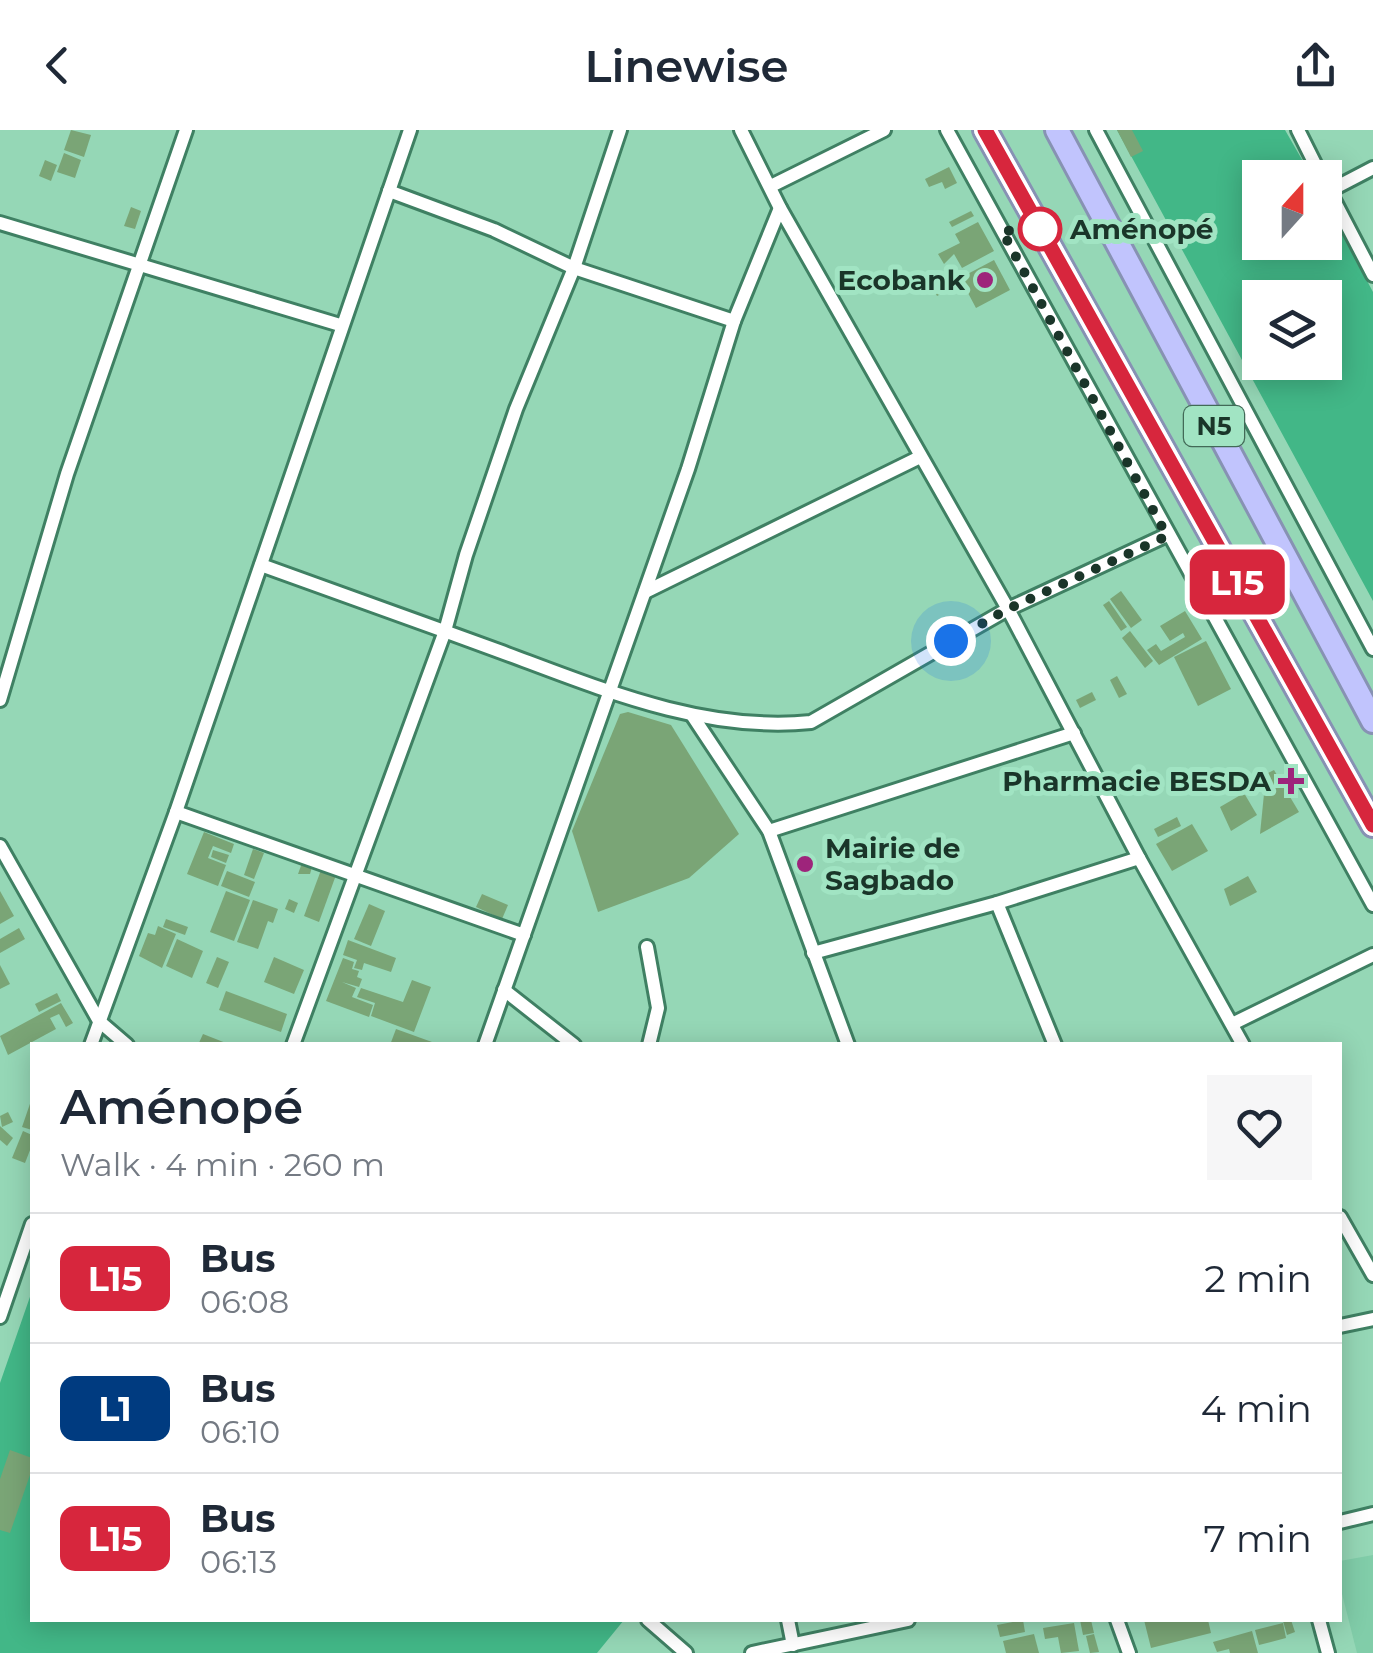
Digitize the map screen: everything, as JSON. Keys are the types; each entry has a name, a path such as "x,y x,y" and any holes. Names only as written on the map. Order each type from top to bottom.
{"highway":[{"name":"N5","path":"985,130 1373,825"},
{"name":"N5","path":"1058,130 1373,721"}],"street":[{"path":"0,700 67,474 186,130"},
{"path":"92,1042 176,812 410,130"},
{"path":"293,1042 445,632 466,555 516,409 574,268 620,130"},
{"path":"741,130 780,208 1008,609 1241,1042"},
{"path":"771,186 884,130"},
{"path":"946,130 1373,905"},
{"path":"1096,130 1373,649"},
{"path":"1298,130 1313,160"},
{"path":"1342,178 1373,168"},
{"path":"389,191 494,230 574,268 734,321"},
{"path":"486,1042 611,692 734,321 780,208"},
{"path":"1342,216 1373,275"},
{"path":"0,223 340,325"},
{"path":"645,592 920,458"},
{"path":"261,565 611,692 692,715 781,725 810,722 1008,609 1167,536"},
{"path":"692,715 770,831 847,1042"},
{"path":"770,831 1074,733"},
{"path":"176,812 524,935"},
{"path":"0,846 99,1020 124,1042"},
{"path":"813,953 997,904 1139,858"},
{"path":"997,904 1054,1042"},
{"path":"647,947 658,1008 650,1042"},
{"path":"1232,1024 1373,955"},
{"path":"504,990 570,1042"},
{"path":"1342,1221 1373,1276"},
{"path":"0,1318 30,1230"},
{"path":"1342,1326 1373,1319"},
{"path":"1342,1522 1373,1514"},
{"path":"650,1622 686,1653"},
{"path":"788,1622 793,1645"},
{"path":"752,1653 899,1622"},
{"path":"1118,1622 1129,1653"},
{"path":"1320,1622 1328,1653"}],"shaded area":[{"path":"1117,130 1285,130 1302,160 1242,160 1242,260 1342,260 1342,234 1373,292 1373,601 1253,380 1342,380 1342,280 1242,280 1242,360"},
{"path":"30,1297 30,1622 622,1622 597,1653 0,1653 0,1383"},
{"path":"1373,1555 1373,1653 1357,1653 1342,1594 1342,1561"}],"building":[{"path":"71,130 91,135 84,157 64,150"},
{"path":"1117,130 1132,130 1143,151 1131,157"},
{"path":"64,153 81,160 75,178 57,172"},
{"path":"45,160 57,165 51,181 39,176"},
{"path":"949,167 957,183 945,189 942,182 929,187 925,179"},
{"path":"131,207 141,211 135,229 124,226"},
{"path":"971,211 974,216 952,227 949,222"},
{"path":"978,222 994,251 962,268 954,254 944,264 938,254 960,243 955,234"},
{"path":"994,260 1010,290 976,308 960,278"},
{"path":"950,278 955,287 937,296 931,284 936,280 939,285"},
{"path":"1121,591 1142,620 1131,628 1110,599"},
{"path":"1109,601 1127,627 1121,631 1103,605"},
{"path":"1185,611 1202,639 1159,665 1147,650 1156,644 1161,651 1185,637 1183,633 1170,641 1160,626"},
{"path":"1130,631 1153,661 1145,668 1122,638"},
{"path":"1206,641 1231,689 1198,706 1174,657"},
{"path":"1117,676 1127,694 1119,698 1110,680"},
{"path":"1092,692 1096,700 1080,708 1076,700"},
{"path":"628,712 671,725 739,834 689,878 598,912 572,831 620,714"},
{"path":"1274,770 1299,812 1260,834 1266,774"},
{"path":"1244,793 1257,815 1231,831 1220,807"},
{"path":"1177,817 1181,826 1158,837 1154,829"},
{"path":"1192,824 1208,851 1172,871 1156,844"},
{"path":"204,832 234,844 231,853 213,846 208,858 226,865 218,886 187,874"},
{"path":"253,849 264,853 254,879 244,875"},
{"path":"213,850 229,855 226,863 211,857"},
{"path":"302,863 312,867 310,874 298,874"},
{"path":"321,870 336,875 319,922 304,916"},
{"path":"227,871 255,882 249,897 221,886"},
{"path":"1248,876 1257,892 1230,906 1224,889"},
{"path":"0,891 14,916 0,924"},
{"path":"226,891 250,900 234,941 210,932"},
{"path":"482,894 508,905 502,919 476,907"},
{"path":"289,899 298,903 294,913 285,909"},
{"path":"253,900 278,909 273,923 268,921 258,949 237,942"},
{"path":"369,904 385,911 371,946 354,939"},
{"path":"166,919 188,927 185,935 163,927"},
{"path":"158,926 176,934 162,968 139,956 148,933 155,935"},
{"path":"19,928 25,939 0,953 0,939"},
{"path":"177,939 203,951 192,978 166,966"},
{"path":"348,940 396,958 391,972 364,963 362,970 354,968 357,960 343,955"},
{"path":"217,957 229,962 218,988 206,983"},
{"path":"274,957 304,970 294,994 264,982"},
{"path":"343,958 354,962 352,969 359,971 357,977 362,979 359,987 342,982 356,988 352,997 373,1005 369,1017 326,1001"},
{"path":"0,965 10,984 0,989"},
{"path":"412,980 431,987 414,1032 371,1016 375,1003 357,997 361,988 403,1002"},
{"path":"226,991 287,1014 281,1032 219,1010"},
{"path":"57,993 61,1001 39,1012 35,1004"},
{"path":"61,1003 73,1023 66,1027 59,1014 50,1018 56,1029 8,1055 0,1036"},
{"path":"396,1029 432,1042 391,1042"},
{"path":"203,1034 223,1042 199,1042"},
{"path":"30,1104 30,1129 22,1127"},
{"path":"8,1112 13,1122 2,1127 0,1116"},
{"path":"0,1126 13,1138 7,1146 0,1140"},
{"path":"23,1131 30,1134 25,1163 12,1158"},
{"path":"10,1450 30,1457 30,1475 10,1533 0,1530 0,1479"},
{"path":"1023,1622 1025,1632 1000,1637 997,1625"},
{"path":"1080,1622 1091,1622 1094,1633 1083,1635"},
{"path":"1144,1622 1208,1622 1211,1633 1151,1648"},
{"path":"1283,1622 1292,1622 1295,1632 1287,1635"},
{"path":"1074,1623 1079,1651 1061,1653 1058,1637 1045,1639 1043,1628"},
{"path":"1283,1623 1286,1638 1259,1645 1255,1630"},
{"path":"1252,1631 1258,1653 1230,1653 1229,1649 1217,1652 1213,1642"},
{"path":"1034,1634 1039,1653 1006,1653 1003,1641"},
{"path":"1094,1634 1099,1652 1090,1653 1086,1636"}],"bus line":[{"name":"L15","path":"985,130 1373,825"}],"place":[{"name":"Aménopé","path":"1040,229"},
{"name":"Ecobank","path":"985,280"},
{"name":"Pharmacie BESDA","path":"1291,781"},
{"name":"Mairie de Sagbado","path":"805,864"}],"route":[{"path":"951,641 1008,609 1167,536 1002,231 1040,229"}]}
